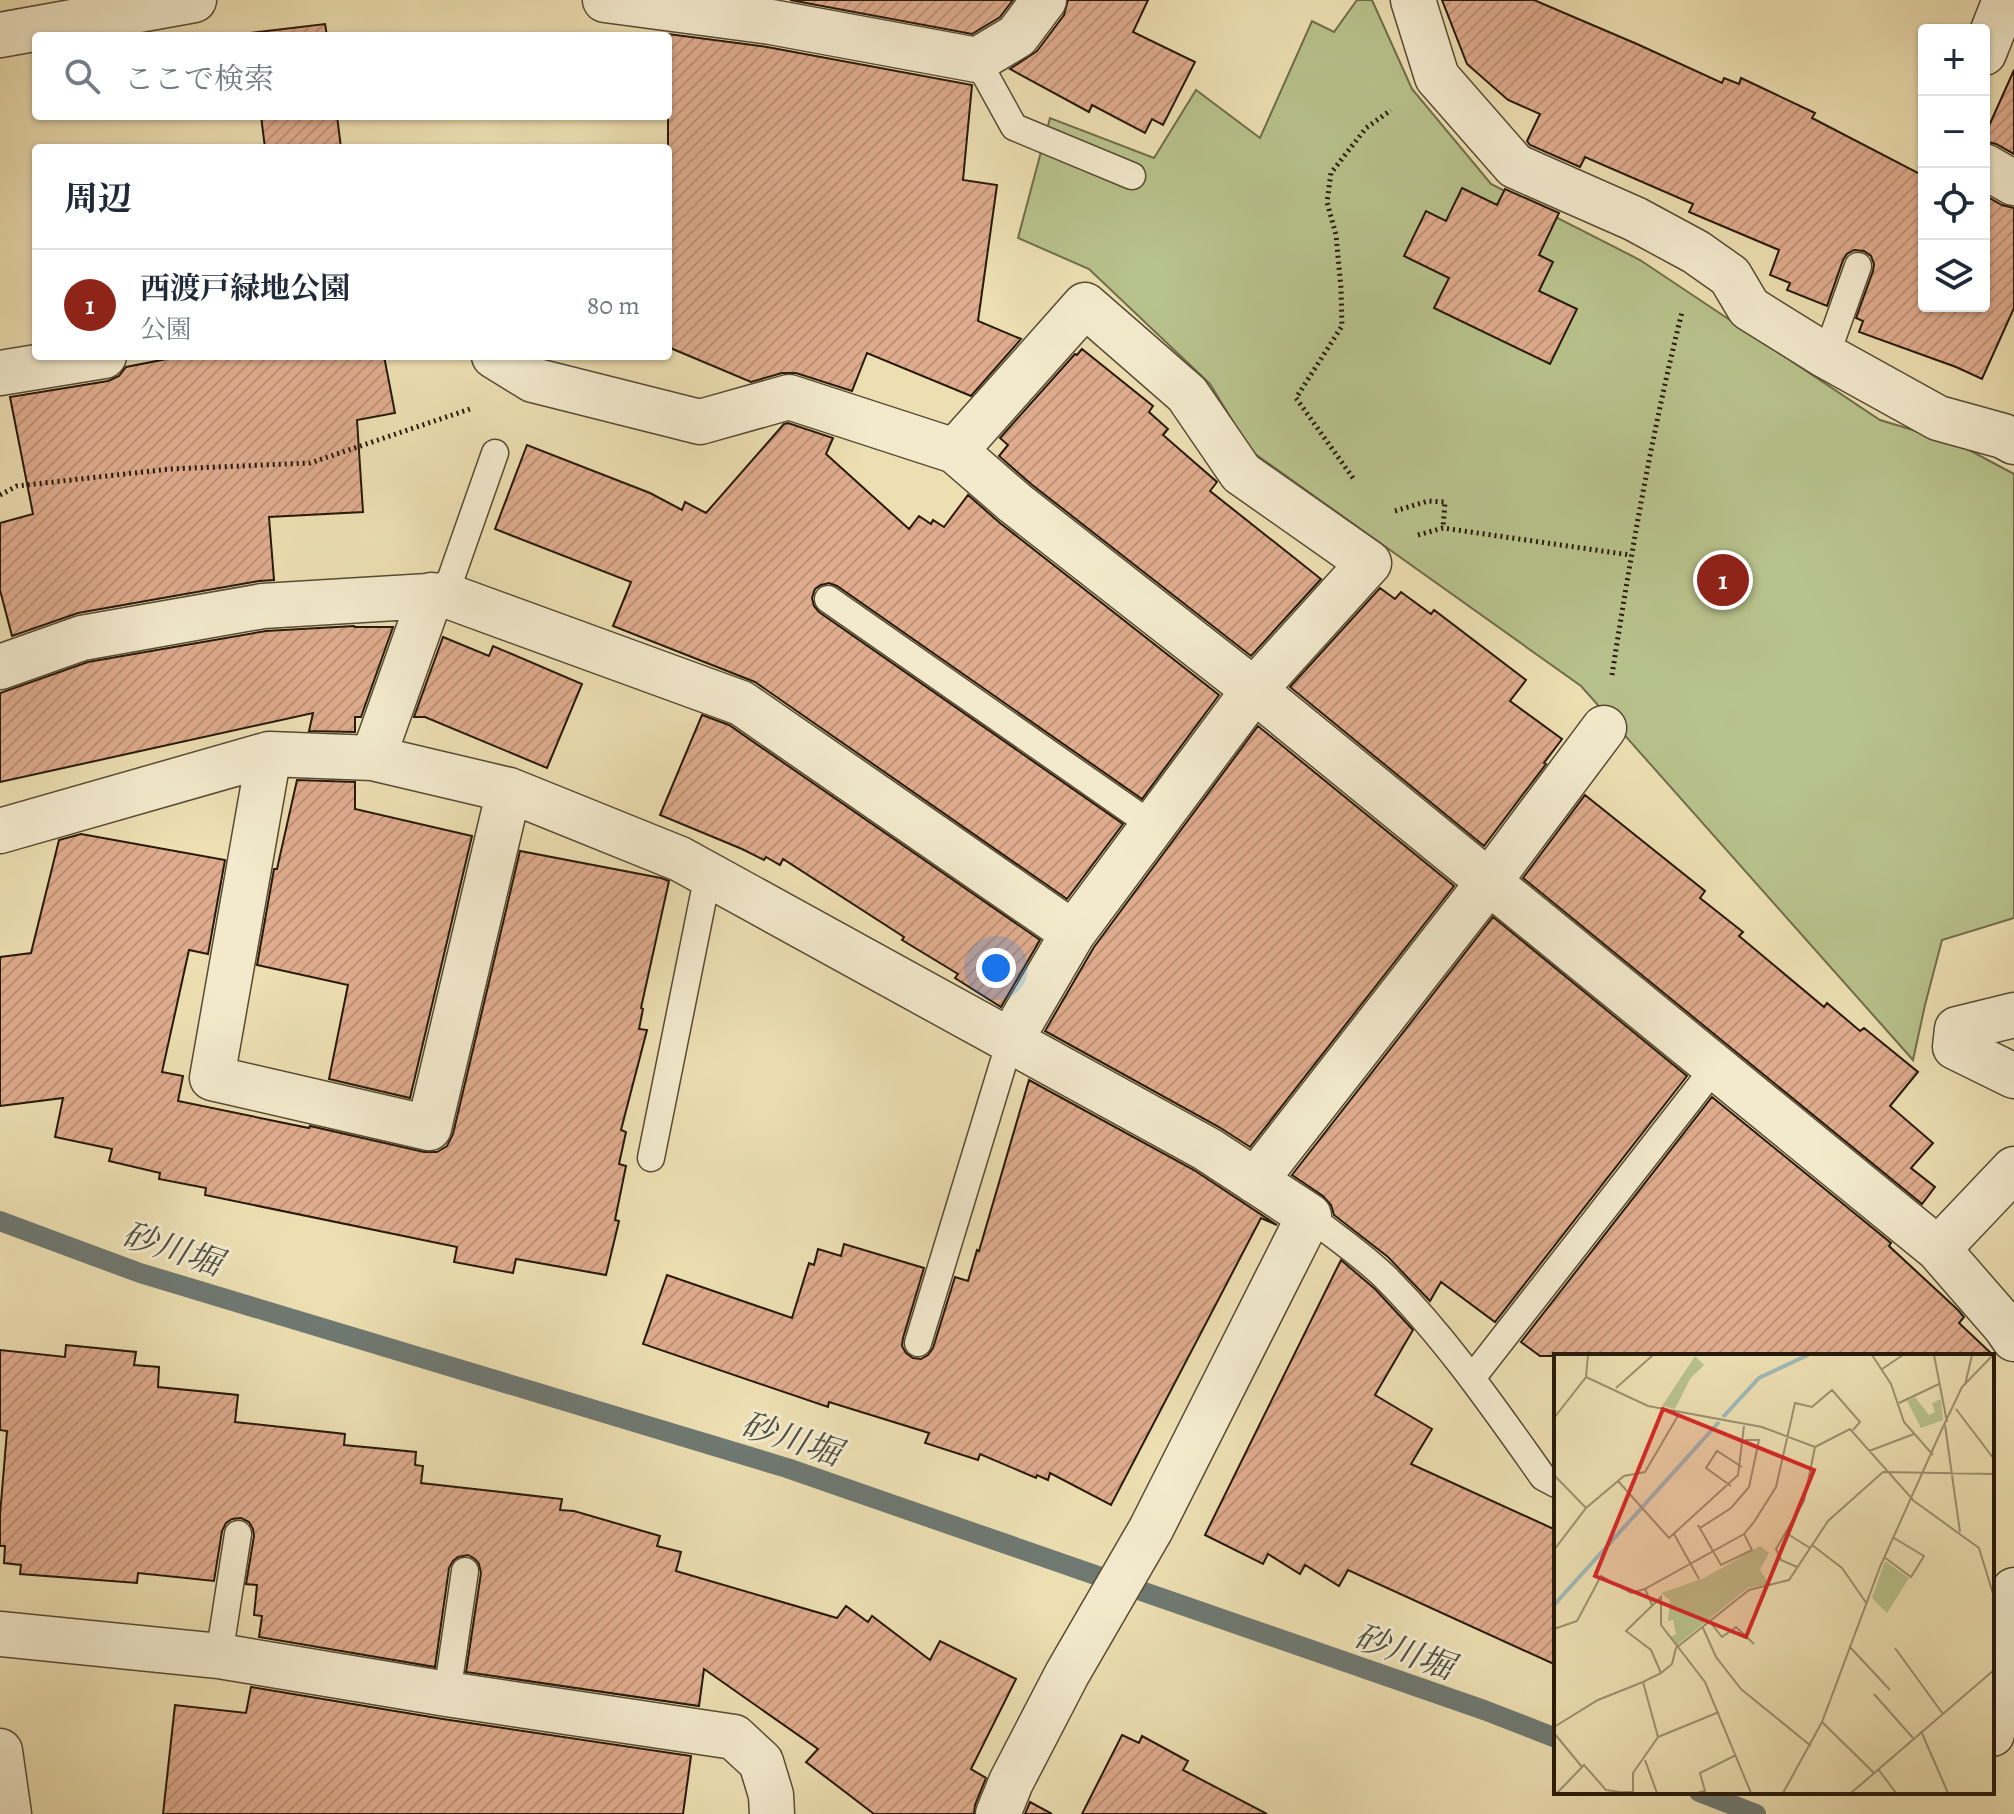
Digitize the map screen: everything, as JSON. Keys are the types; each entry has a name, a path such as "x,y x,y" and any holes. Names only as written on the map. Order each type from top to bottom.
{"street":[{"path":"0,35 194,0"},
{"path":"605,0 773,11 977,60 1017,36 1044,0"},
{"path":"1413,0 1437,77 1515,166 1635,219 1696,252 1730,276 1749,308 1826,356 1938,418 2010,432"},
{"path":"1990,38 2005,0"},
{"path":"1988,168 2014,183"},
{"path":"955,451 1085,305 1187,394 1241,473 1369,563 1254,690 1073,933 1010,1041"},
{"path":"0,373 80,360"},
{"path":"500,360 533,380 700,422 789,397 955,451 1015,503 1254,690 1938,1249 2014,1339"},
{"path":"373,758 438,595"},
{"path":"0,667 82,638 263,606 438,595 741,703 1073,933"},
{"path":"1255,1181 1488,883 1604,728"},
{"path":"269,754 212,1078 429,1128 509,790"},
{"path":"0,831 269,754 373,758 509,790 680,859 1207,1149 1309,1216 1151,1529 1067,1674 1011,1782 998,1814"},
{"path":"2014,1015 1957,1029 1955,1047 2014,1076"},
{"path":"1938,1249 2014,1169"},
{"path":"1994,1721 2014,1590"},
{"path":"0,1634 219,1656 734,1737 761,1762 771,1795 772,1814"},
{"path":"0,1751 9,1814"},
{"path":"1994,1754 2014,1759"}],"lane":[{"path":"977,60 1014,127 1132,176"},
{"path":"1826,356 1858,266"},
{"path":"438,595 495,453"},
{"path":"828,599 1153,826"},
{"path":"651,1158 708,874"},
{"path":"918,1343 1010,1041"},
{"path":"1472,1378 1715,1067"},
{"path":"1309,1216 1383,1275 1430,1325 1543,1477 1554,1483"},
{"path":"219,1656 238,1534"},
{"path":"447,1694 465,1571"}],"path":[{"path":"1354,480 1296,398 1342,326 1337,249 1327,202 1331,173 1366,128 1437,77"},
{"path":"1604,728 1630,555 1664,382 1696,252"},
{"path":"0,495 17,486 170,469 310,463 471,409 533,380"},
{"path":"1393,511 1428,501 1445,502 1443,528"},
{"path":"1369,563 1421,533 1443,528 1630,555"}],"green space":[{"path":"1357,0 1372,0 1412,89 1491,184 1640,260 1880,420 1956,443 2014,474 2014,918 1942,940 1913,1060 1581,686 1251,451 1210,384 1089,269 1018,238 1050,118 1154,158 1196,90 1260,138 1312,21 1334,32"}],"building":[{"path":"790,0 1013,0 1000,17 972,34"},
{"path":"1068,0 1148,0 1133,32 1195,62 1163,125 1152,119 1145,133 1092,105 1089,112 1010,69 1037,51 1064,15"},
{"path":"1442,0 1534,0 1722,83 1724,78 1739,84 1741,78 1815,113 1812,118 1918,173 1918,312 1990,312 1990,198 2014,208 2014,308 1982,379 1859,332 1863,321 1856,318 1874,264 1871,256 1864,251 1854,250 1847,254 1827,306 1787,290 1790,283 1770,275 1779,250 1689,212 1693,204 1585,157 1580,167 1530,145 1527,141 1540,114 1508,100 1467,64"},
{"path":"325,24 326,32 258,32"},
{"path":"672,35 767,47 972,85 963,180 997,185 978,321 1021,339 971,396 867,353 852,391 796,373 782,373 751,382 672,349 672,144 668,144 668,120 672,120"},
{"path":"2014,70 2014,154 1990,142 1990,124"},
{"path":"262,120 338,120 340,144 264,144"},
{"path":"1462,188 1497,205 1505,189 1559,213 1539,255 1553,262 1539,291 1577,309 1550,364 1434,308 1449,278 1404,256 1426,211 1446,221"},
{"path":"1082,349 1153,406 1149,412 1168,429 1163,435 1217,482 1210,491 1321,579 1251,656 999,456 1008,445 1000,438"},
{"path":"162,360 385,360 395,413 357,420 363,512 269,517 274,580 78,613 12,636 0,590 0,523 33,514 10,397 108,381 119,376 126,367"},
{"path":"788,423 833,438 826,454 909,529 919,516 931,524 933,520 944,527 968,495 1219,695 1142,799 837,586 829,583 815,589 812,598 819,612 1123,824 1067,899 755,682 613,626 631,582 495,529 527,445 650,493 682,510 685,502 706,513"},
{"path":"1380,588 1395,599 1401,592 1431,614 1434,610 1526,680 1510,701 1562,739 1484,846 1290,687"},
{"path":"393,627 361,717 355,717 355,732 309,731 313,713 0,782 0,693 88,662 266,631"},
{"path":"443,637 489,656 493,646 582,684 547,768 425,717 414,717"},
{"path":"702,715 729,725 1040,940 1001,1007 955,978 958,974 902,940 904,937 783,859 780,865 766,857 764,860 660,815"},
{"path":"1258,726 1454,886 1250,1147 1045,1031 1094,947"},
{"path":"297,780 355,782 355,809 472,836 410,1098 329,1079 348,985 257,965 274,869 277,869"},
{"path":"1585,795 1705,891 1700,898 1743,932 1739,936 1824,1007 1827,1003 1860,1031 1864,1028 1918,1072 1890,1106 1933,1143 1911,1168 1935,1187 1922,1204 1523,878"},
{"path":"81,834 225,860 208,954 189,950 162,1072 183,1076 178,1101 424,1152 437,1152 447,1146 453,1134 520,851 669,881 641,1008 639,1029 647,1030 621,1130 626,1132 619,1164 626,1166 615,1220 619,1221 606,1275 516,1259 513,1273 454,1262 457,1247 205,1195 206,1188 159,1179 160,1173 109,1161 112,1149 55,1137 63,1098 0,1106 0,957 31,953 59,840"},
{"path":"1493,917 1687,1076 1495,1322 1441,1282 1430,1301 1388,1257 1334,1215 1331,1205 1323,1196 1292,1175"},
{"path":"1029,1080 1194,1170 1277,1225 1261,1218 1111,1505 1050,1473 1048,1480 1037,1475 1036,1478 980,1454 978,1460 925,1443 929,1433 829,1402 828,1407 643,1344 667,1275 792,1318 809,1263 814,1265 818,1249 841,1256 844,1244 924,1268 902,1346 913,1358 921,1359 928,1355 933,1348 955,1277 968,1281"},
{"path":"1712,1097 1891,1243 1889,1246 1958,1310 1964,1317 1959,1323 1992,1354 1540,1356 1521,1342"},
{"path":"1341,1260 1375,1289 1413,1330 1375,1395 1432,1429 1411,1464 1554,1529 1554,1664 1348,1570 1339,1586 1305,1565 1300,1574 1268,1554 1263,1564 1205,1535"},
{"path":"66,1345 136,1352 134,1365 159,1367 158,1387 238,1395 235,1422 345,1434 344,1445 416,1452 415,1465 423,1466 421,1483 562,1499 560,1510 574,1511 660,1536 657,1546 681,1552 676,1571 837,1618 846,1606 868,1622 872,1616 930,1660 940,1641 1016,1679 971,1769 986,1778 974,1814 874,1814 806,1762 818,1749 704,1669 699,1706 466,1672 481,1573 479,1564 468,1555 458,1557 449,1568 435,1667 259,1637 262,1616 254,1615 257,1585 246,1584 253,1529 249,1522 241,1518 226,1523 222,1531 214,1581 138,1573 137,1583 20,1574 21,1565 4,1563 5,1546 0,1546 7,1431 0,1430 0,1350 65,1357"},
{"path":"251,1687 691,1756 683,1814 163,1814 175,1705 246,1713"},
{"path":"1122,1735 1139,1743 1142,1736 1188,1761 1183,1770 1267,1814 1082,1814"},
{"path":"1030,1802 1052,1814 1025,1814"}],"waterway":[{"name":"砂川堀","path":"0,1221 140,1273 787,1468 1484,1710 1554,1737"},
{"name":"砂川堀","path":"1704,1794 1756,1814"}],"place":[{"name":"西渡戸緑地公園","path":"1723,580"}]}
